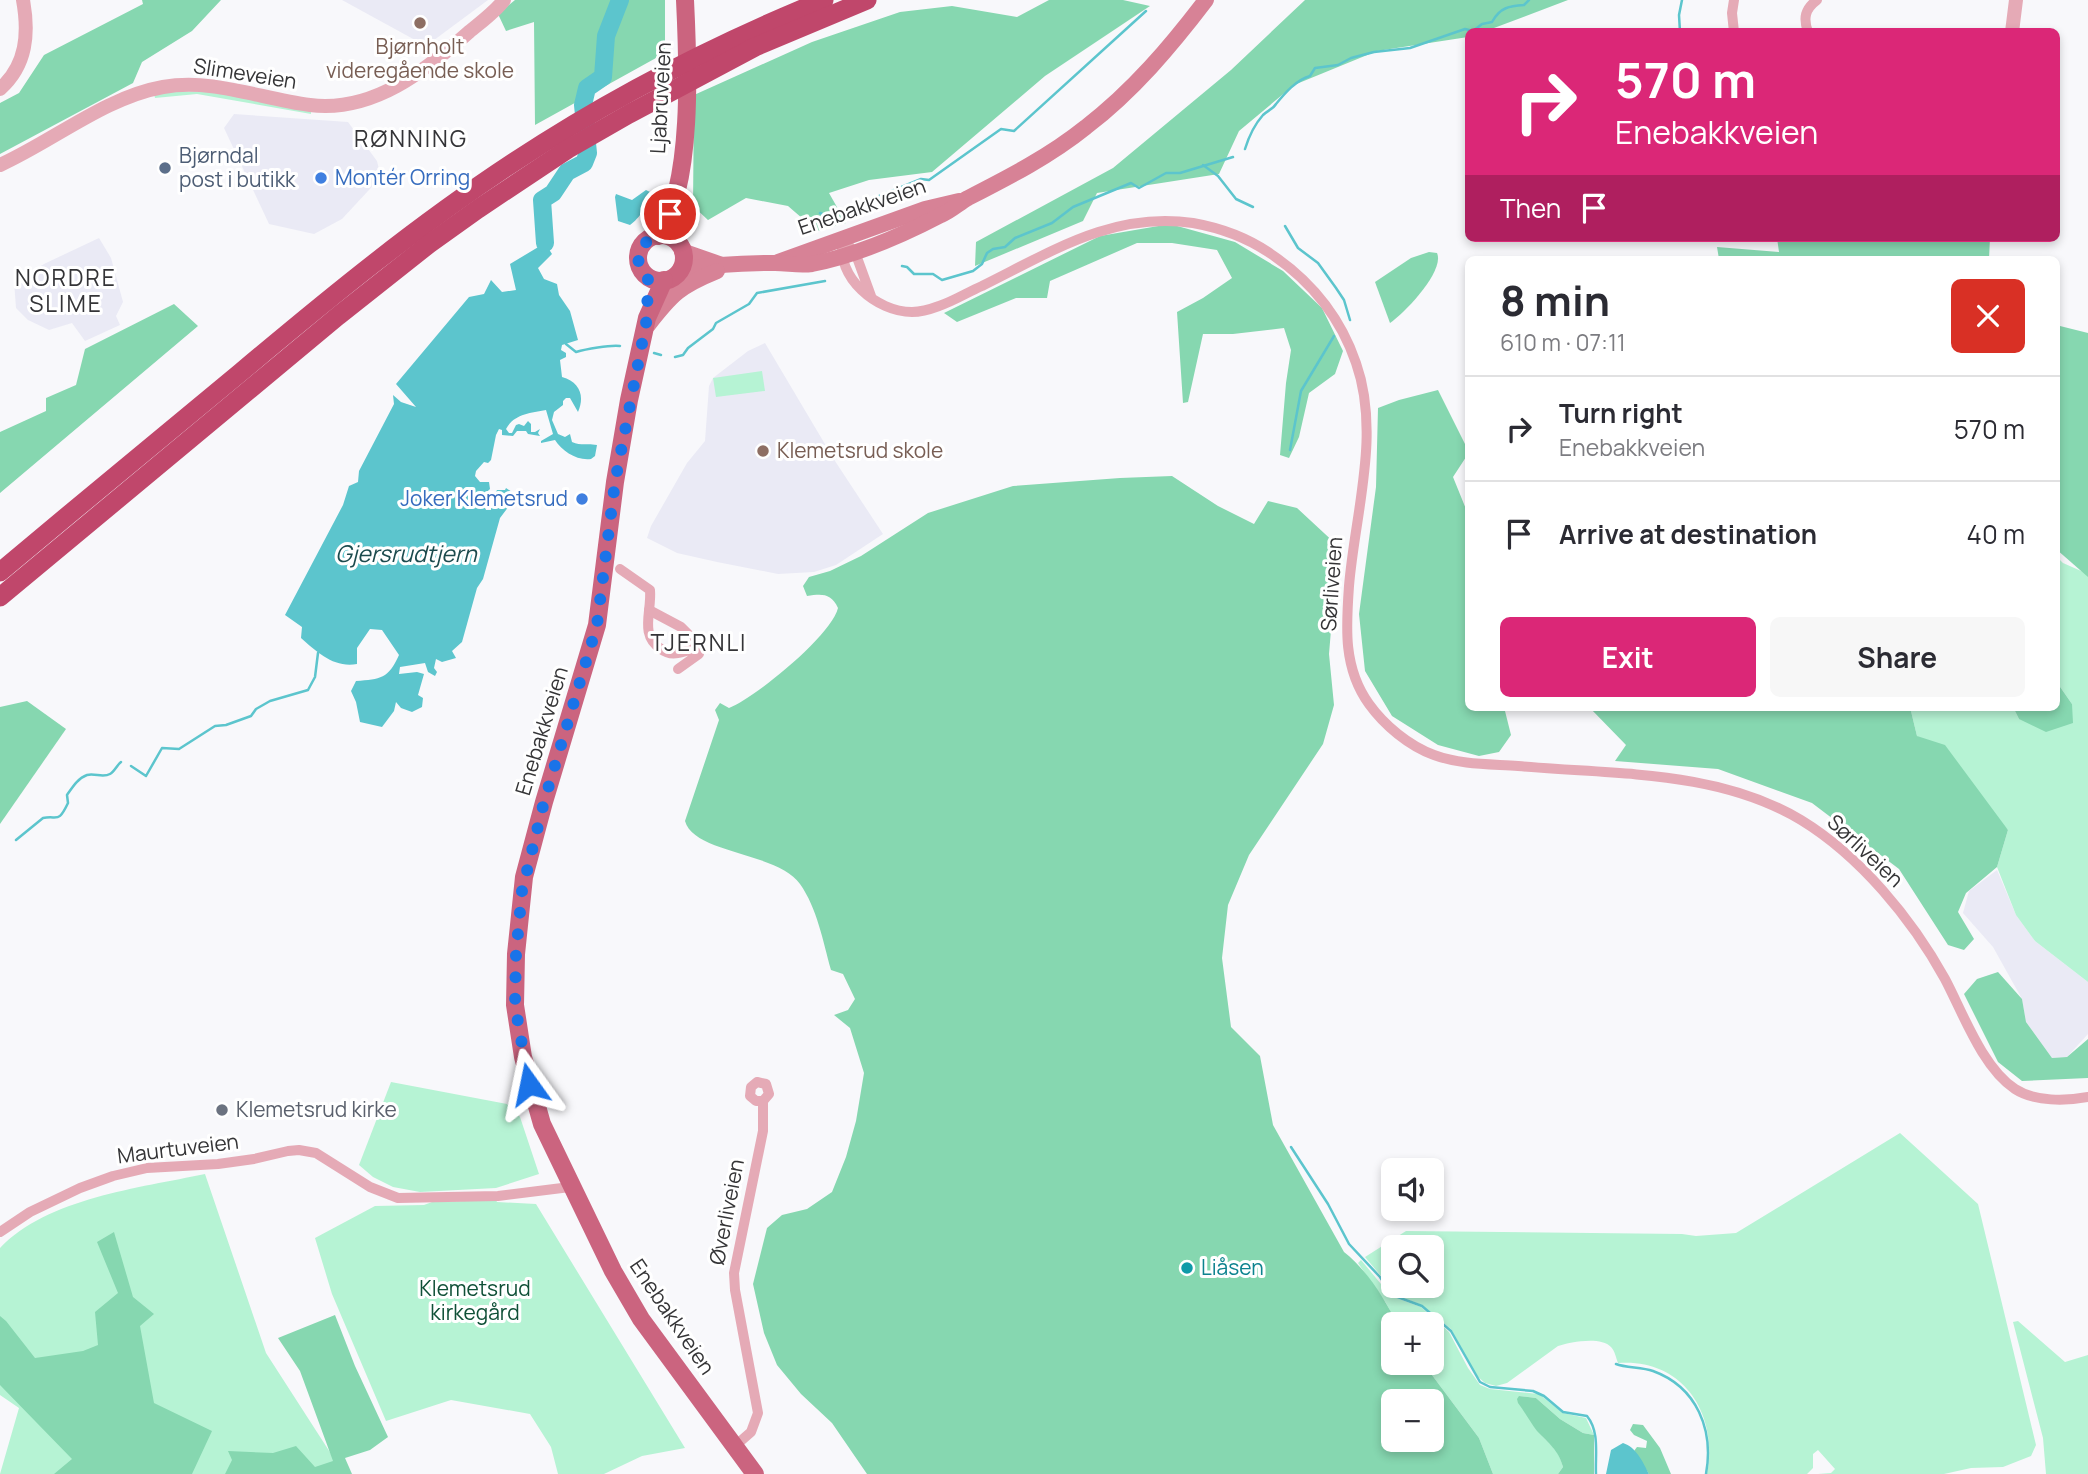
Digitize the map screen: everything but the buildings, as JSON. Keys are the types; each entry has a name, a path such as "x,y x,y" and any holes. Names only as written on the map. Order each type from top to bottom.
{"highway":[{"path":"0,572 327,300 450,217 728,52 824,0"},
{"path":"728,52 779,36 869,0"},
{"path":"0,597 338,316 450,217"}],"main road":[{"name":"Ljabruveien","path":"672,242 667,221 675,198 684,136 687,56 685,0"},
{"name":"Enebakkveien","path":"755,1474 641,1319 570,1187 542,1124 523,1057 515,1005 517,936 523,884 597,625 616,472 656,278 673,277 680,270 776,263 846,250 925,209 965,200 1019,172 1087,127 1149,69 1188,26 1206,0"},
{"name":"Enebakkveien","path":"672,242 727,265"},
{"path":"656,278 639,265 638,257 643,244 672,242 683,261 680,270"},
{"path":"646,324 679,289 727,265"}],"street":[{"path":"0,89 15,72 25,50 23,0"},
{"name":"Slimeveien","path":"412,76 495,0"},
{"name":"Slimeveien","path":"0,165 103,109 150,89 197,84 311,105 341,106 383,94 432,64 504,0"},
{"path":"1734,0 1734,28"},
{"path":"1807,28 1805,15 1817,0"},
{"path":"2012,28 2016,0"},
{"name":"Sørliveien","path":"846,250 857,287 882,304 913,312 938,307 1085,236 1112,226 1163,219 1213,226 1263,248 1313,288 1336,320 1357,366 1365,401 1367,434 1350,569 1346,635 1350,663 1361,691 1384,721 1420,749 1436,756 1480,764 1649,776 1698,783 1733,790 1802,821 1856,864 1906,919 1925,945 1973,1034 1998,1073 2016,1090 2028,1095 2055,1100 2088,1097"},
{"path":"620,569 649,588 648,631 652,641 660,648 675,654 694,649 699,651 678,669"},
{"path":"649,610 681,627 690,636"},
{"name":"Øverliveien","path":"735,1446 751,1432 758,1413 734,1273 763,1131 763,1101"},
{"name":"Maurtuveien","path":"0,1232 30,1212 80,1188 114,1176 146,1168 230,1163 296,1150 316,1153 370,1187 398,1198 485,1196 570,1187"}],"shaded area":[{"name":"Bjørnholt videregående skole","path":"342,0 488,0 426,46"},
{"path":"234,114 348,122 377,161 381,177 342,219 314,234 269,224 224,128"},
{"path":"99,238 111,258 123,302 116,316 120,325 85,341 72,323 49,330 28,320 16,308 14,281"},
{"name":"Klemetsrud skole","path":"765,343 835,461 883,534 836,565 814,572 778,574 717,562 677,553 647,538 651,526 687,463 705,441 709,386 713,378 748,351"},
{"path":"1997,870 2016,915 2035,941 2088,982 2088,1034 2067,1057 2052,1058 2026,1022 2022,999 1993,947 1963,913 1969,891"}],"green space":[{"path":"142,0 221,0 192,31 142,62 133,83 0,154 0,103 19,93 44,55 143,4"},
{"path":"515,0 665,0 665,53 535,125 534,22 506,31 498,14"},
{"path":"1049,0 1123,0 1150,6 1045,76 932,172 869,180 829,193 846,223 817,231 788,206 746,198 708,220 693,206 694,95 812,42 900,12 952,6 1017,17"},
{"path":"1305,0 1568,0 1494,28 1465,28 1465,37 1377,51 1294,85 1239,131 1219,174 1097,193 1083,221 975,266 976,242 1113,168 1231,70"},
{"path":"168,91 213,92 311,111 311,114 197,94 155,98 154,94"},
{"path":"1170,224 1235,242 1283,271 1322,308 1343,351 1335,374 1309,393 1299,437 1289,458 1280,455 1291,350 1284,328 1233,334 1203,334 1188,402 1183,403 1177,312 1232,278 1217,250 1172,243 1137,243 1050,281 1047,298 1016,298 957,322 944,313 1100,236"},
{"path":"1778,242 1990,242 1989,256 1718,256 1717,247 1779,252"},
{"path":"1429,252 1437,253 1438,261 1430,280 1414,301 1390,323 1375,282 1411,258"},
{"path":"174,304 198,326 0,493 0,432 46,411 46,398 76,385 85,349"},
{"path":"2060,326 2088,333 2088,577 2060,552"},
{"path":"762,371 765,391 716,397 713,378"},
{"path":"1438,390 1465,444 1465,459 1453,477 1465,507 1465,711 1505,711 1511,735 1499,752 1479,756 1438,745 1392,716 1365,671 1359,614 1376,487 1378,408"},
{"path":"1172,476 1218,506 1254,524 1268,501 1297,508 1338,546 1329,654 1334,705 1323,744 1249,855 1228,905 1222,958 1231,1027 1260,1056 1273,1125 1344,1252 1361,1268 1391,1312 1381,1312 1381,1375 1432,1375 1442,1389 1381,1389 1381,1452 1444,1452 1444,1391 1479,1438 1493,1474 867,1474 832,1423 801,1394 777,1365 764,1333 753,1284 767,1228 782,1215 807,1209 832,1192 846,1157 856,1121 864,1073 850,1028 834,1015 848,1010 855,999 843,974 831,970 815,914 800,884 789,873 774,865 704,840 692,832 685,821 719,720 715,710 720,703 729,708 774,679 808,649 832,620 838,608 829,597 807,596 803,586 809,577 830,571 861,556 928,513 1013,486"},
{"path":"2060,560 2088,574 2088,982 2035,941 2016,915 1997,867 2008,830 1917,736 1911,711 2015,711 2019,719 2047,711 2060,711 2060,707 2072,704 2060,687"},
{"path":"2060,687 2072,704 2073,723 2046,732 2019,719 2015,711 2060,711"},
{"path":"27,701 66,729 0,824 0,707"},
{"path":"1593,711 1911,711 1917,736 1945,745 2008,830 1997,867 1966,893 1958,912 1974,939 1964,950 1948,945 1899,869 1812,803 1718,769 1615,761 1626,745"},
{"path":"1998,972 2022,999 2026,1022 2052,1058 2067,1057 2088,1039 2088,1078 2022,1081 1998,1062 1964,994 1977,979"},
{"path":"391,1082 507,1104 520,1117 539,1174 496,1188 420,1192 393,1187 373,1177 359,1165"},
{"path":"1900,1133 1978,1204 2036,1445 2031,1456 2003,1467 1971,1468 1944,1474 1818,1474 1831,1473 1835,1469 1818,1450 1813,1454 1813,1468 1807,1474 1707,1474 1707,1431 1701,1411 1678,1380 1661,1370 1641,1364 1618,1363 1611,1347 1600,1342 1585,1341 1558,1346 1507,1383 1496,1386 1485,1383 1477,1376 1451,1329 1444,1323 1444,1312 1430,1312 1422,1305 1404,1298 1444,1298 1444,1235 1400,1235 1406,1231 1696,1236 1736,1233"},
{"path":"205,1174 266,1353 344,1474 0,1474 19,1408 0,1395 0,1248 43,1217 69,1206 124,1190"},
{"name":"Klemetsrud kirkegård","path":"496,1200 536,1204 685,1448 642,1456 604,1474 558,1474 551,1447 530,1414 451,1400 386,1421 332,1294 315,1238 375,1206"},
{"path":"114,1232 133,1297 154,1314 140,1326 154,1403 212,1431 192,1474 54,1474 72,1459 0,1385 0,1316 35,1358 83,1351 98,1345 95,1312 118,1293 97,1242"},
{"path":"1381,1247 1381,1276 1365,1257"},
{"path":"1361,1260 1381,1284 1381,1296 1358,1263"},
{"path":"1382,1298 1396,1298 1421,1307 1427,1312 1391,1312"},
{"path":"335,1315 388,1437 370,1450 345,1458 352,1474 225,1474 232,1460 228,1451 273,1453 296,1446 315,1467 333,1461 300,1371 278,1338"},
{"path":"2018,1321 2065,1362 2088,1355 2088,1474 2046,1474 2043,1438 2013,1322"},
{"path":"1444,1328 1480,1385 1490,1389 1539,1394 1563,1413 1586,1418 1594,1435 1583,1433 1560,1419 1536,1398 1519,1396 1535,1427 1553,1446 1563,1467 1558,1474 1493,1474 1479,1438 1432,1375 1444,1375"},
{"path":"1519,1396 1536,1398 1560,1419 1583,1433 1594,1435 1594,1474 1558,1474 1563,1467 1559,1456 1537,1431 1518,1403"},
{"path":"1633,1424 1643,1425 1660,1448 1671,1474 1649,1474 1634,1451 1637,1447 1646,1448 1647,1441 1634,1435 1630,1430"}],"water":[{"path":"646,190 650,192 648,201 637,219 630,225 618,221 616,194 632,200"},
{"name":"Gjersrudtjern","path":"545,243 552,254 538,268 544,279 557,284 559,295 570,311 578,340 562,345 561,350 566,353 566,357 560,360 562,377 573,382 581,395 578,412 570,398 566,398 563,405 554,412 552,420 558,434 565,437 570,434 572,442 597,445 595,456 591,459 575,457 555,440 541,443 553,434 546,410 518,417 506,429 512,433 516,425 524,426 528,421 531,424 531,432 540,429 540,436 528,434 526,431 517,431 513,436 502,435 502,430 499,429 491,460 484,462 476,471 475,476 480,482 489,482 490,489 479,499 478,504 484,504 486,510 491,510 491,501 497,490 506,488 512,492 512,502 500,518 462,642 452,651 456,658 442,662 436,659 435,676 428,672 425,663 400,667 399,674 424,674 418,695 423,698 422,707 412,712 401,708 396,702 394,711 382,727 360,722 351,691 356,681 383,676 391,669 399,655 382,630 370,629 357,648 357,664 341,664 307,644 301,638 302,627 285,615 343,505 349,486 358,482 359,471 394,404 393,395 401,402 416,407 396,384 469,297 484,294 491,280 502,292 516,290 510,264"},
{"path":"1623,1443 1635,1451 1649,1474 1606,1474 1611,1450"}],"waterway":[{"path":"545,243 542,200 553,193 567,172 584,163 588,153 583,105 587,88 603,77 606,36 620,0"},
{"path":"1477,28 1492,22 1502,10 1524,5 1529,0"},
{"path":"1680,28 1682,0"},
{"path":"820,213 839,222 850,208 921,179 929,180 1001,129 1014,131 1146,11"},
{"path":"1245,149 1252,130 1263,115 1295,84 1310,76 1315,68 1338,65 1351,58 1374,52 1410,48 1465,29"},
{"path":"902,266 914,274 933,274 942,280 973,271 993,249 1005,247 1015,238 1052,223 1073,207 1131,183 1139,188 1166,173 1180,173 1233,157"},
{"path":"1203,165 1218,176 1236,199 1253,207"},
{"path":"1285,226 1298,248 1318,263 1336,288 1344,300 1350,320"},
{"path":"675,357 683,355 713,329 716,323 749,304 757,293 825,281"},
{"path":"1290,450 1301,391 1334,336"},
{"path":"566,344 576,352 620,346"},
{"path":"654,353 661,355"},
{"path":"131,766 146,776 162,748 179,749 215,726 251,716 256,709 270,701 308,690 315,677 318,653"},
{"path":"16,840 43,818 60,816 68,803 67,795 81,778 87,775 107,775 121,762"},
{"path":"1291,1147 1328,1204 1349,1244 1380,1277 1392,1295 1422,1306 1451,1331 1480,1382 1490,1387 1533,1391 1544,1396 1563,1412 1587,1416 1594,1429 1596,1474"},
{"path":"1616,1364 1653,1371 1668,1378 1691,1399 1704,1426 1708,1458 1706,1474"}],"place":[{"name":"Bjørnholt videregående skole","path":"420,23"},
{"name":"Bjørndal post i butikk","path":"165,168"},
{"name":"Montér Orring","path":"321,178"},
{"name":"Klemetsrud skole","path":"763,451"},
{"name":"Joker Klemetsrud","path":"582,499"},
{"name":"Klemetsrud kirke","path":"222,1110"},
{"name":"Liåsen","path":"1187,1268"}],"district":[{"name":"RØNNING","path":"411,139"},
{"name":"NORDRE SLIME","path":"66,291"},
{"name":"TJERNLI","path":"699,643"}],"route":[{"path":"529,1084 515,1005 517,936 524,877 597,625 615,482 647,318 648,276 642,271 638,257 646,240 658,236 663,230 670,214"}]}
